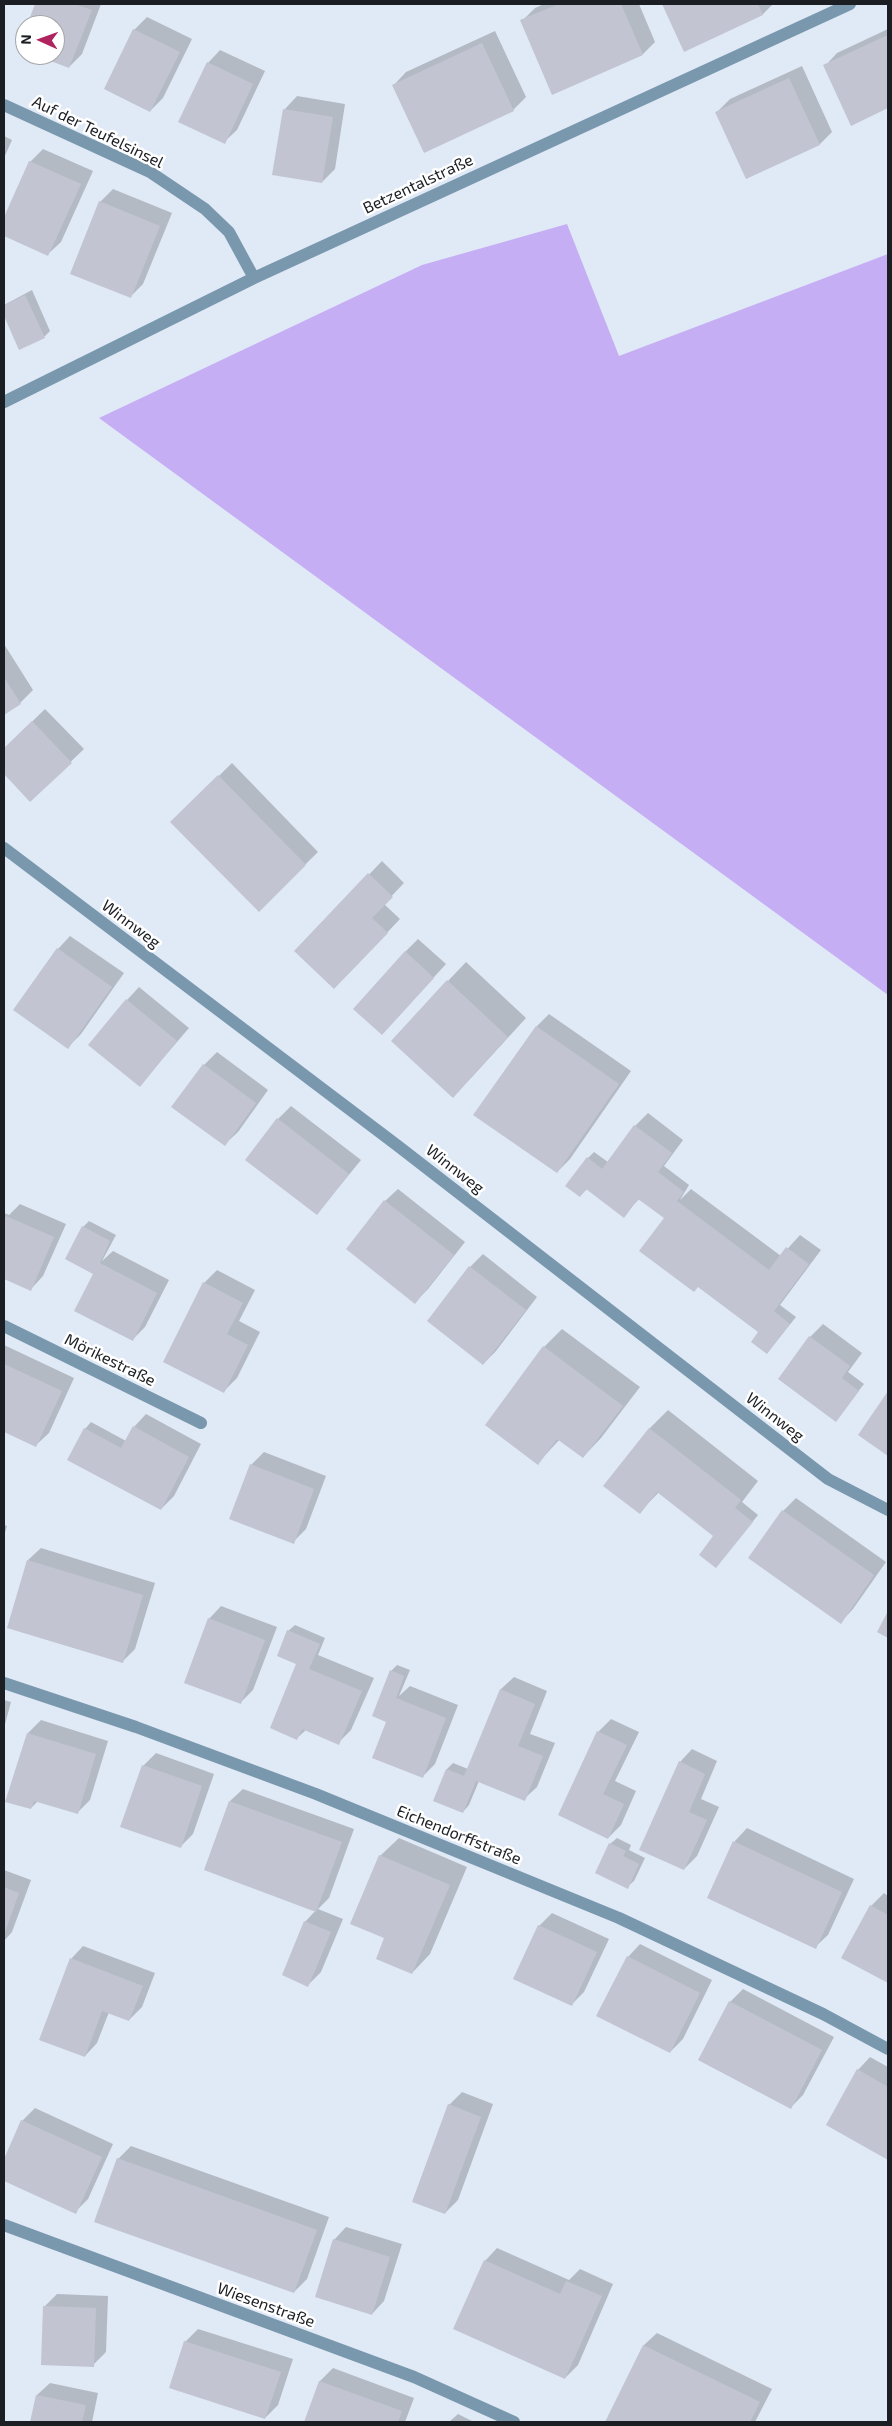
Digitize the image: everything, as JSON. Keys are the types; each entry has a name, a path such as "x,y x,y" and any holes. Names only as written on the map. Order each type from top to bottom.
{"street":[{"name":"Betzentalstraße","path":"4,402 254,278 850,4"},
{"name":"Auf der Teufelsinsel","path":"4,106 150,172 205,209 229,232 254,278"},
{"name":"Winnweg","path":"4,848 398,1146 828,1479 888,1510"},
{"name":"Mörikestraße","path":"4,1326 201,1423"},
{"name":"Eichendorffstraße","path":"4,1683 136,1727 316,1794 618,1918 823,2014 888,2049"},
{"name":"Wiesenstraße","path":"4,2225 414,2377 514,2422"}],"shaded area":[{"path":"567,224 619,356 888,254 888,995 99,418 422,265"}],"building":[{"path":"35,4 74,4 92,10 69,68 61,65 65,65 65,15 31,15"},
{"path":"559,4 621,4 643,55 552,95 520,20"},
{"path":"662,4 758,4 763,15 684,52"},
{"path":"133,29 180,52 150,112 104,89"},
{"path":"888,35 888,108 851,126 823,65"},
{"path":"482,43 514,111 424,153 392,85"},
{"path":"207,62 253,84 225,144 178,122"},
{"path":"789,78 820,145 746,179 715,112"},
{"path":"283,109 333,117 322,183 272,175"},
{"path":"29,161 81,184 48,256 4,236 4,217"},
{"path":"99,201 160,226 131,298 70,274"},
{"path":"25,295 45,338 19,350 4,316 4,305"},
{"path":"4,677 21,704 4,715"},
{"path":"32,721 72,763 30,802 4,774 4,748"},
{"path":"218,775 306,865 259,912 170,822"},
{"path":"368,873 393,897 372,918 388,933 334,989 294,951"},
{"path":"57,948 112,987 68,1049 13,1010"},
{"path":"405,951 434,978 382,1035 353,1009"},
{"path":"447,980 508,1037 453,1098 391,1041"},
{"path":"126,999 177,1041 140,1087 88,1045"},
{"path":"536,1026 619,1084 557,1173 473,1115"},
{"path":"203,1064 256,1103 225,1146 171,1107"},
{"path":"277,1118 349,1174 317,1215 245,1160"},
{"path":"634,1125 672,1153 658,1172 684,1192 677,1201 769,1270 786,1247 809,1264 774,1311 790,1324 767,1354 751,1342 758,1332 698,1287 694,1292 639,1251 664,1218 638,1199 624,1218 586,1189 580,1197 565,1186 587,1157 602,1169"},
{"path":"384,1200 454,1255 415,1304 346,1249"},
{"path":"6,1216 54,1237 31,1291 4,1279 4,1221"},
{"path":"82,1226 110,1241 100,1263 157,1293 133,1341 74,1311 93,1274 65,1259"},
{"path":"469,1266 526,1310 483,1365 427,1321"},
{"path":"203,1282 243,1303 227,1334 248,1345 224,1393 163,1362"},
{"path":"809,1336 850,1366 842,1378 859,1391 836,1422 778,1379"},
{"path":"543,1346 623,1406 583,1458 557,1439 538,1465 485,1425"},
{"path":"4,1364 62,1391 36,1447 4,1432"},
{"path":"888,1391 888,1456 858,1435"},
{"path":"133,1426 189,1457 161,1510 67,1460 84,1428 121,1448"},
{"path":"649,1428 741,1500 735,1508 753,1522 716,1568 699,1555 713,1536 657,1492 640,1514 603,1486"},
{"path":"250,1464 314,1489 294,1544 229,1519"},
{"path":"782,1510 874,1575 841,1624 748,1558"},
{"path":"27,1560 143,1595 123,1663 7,1628"},
{"path":"888,1611 888,1638 877,1632"},
{"path":"208,1618 265,1640 241,1704 184,1683"},
{"path":"287,1630 320,1644 309,1669 362,1691 339,1745 302,1729 297,1740 270,1728 296,1664 277,1656"},
{"path":"390,1670 404,1676 396,1698 446,1718 423,1778 372,1758 386,1722 372,1716"},
{"path":"500,1689 535,1704 518,1746 543,1756 525,1801 476,1781 463,1813 433,1801 446,1769 464,1776"},
{"path":"597,1731 627,1745 603,1794 624,1804 608,1839 558,1815"},
{"path":"27,1733 96,1754 78,1814 34,1801 31,1809 5,1802"},
{"path":"679,1761 705,1774 689,1812 707,1820 684,1870 639,1850"},
{"path":"142,1765 202,1786 181,1848 120,1827"},
{"path":"229,1801 342,1842 316,1912 204,1870"},
{"path":"733,1841 842,1892 816,1949 707,1898"},
{"path":"609,1843 626,1851 623,1856 639,1864 628,1889 595,1873"},
{"path":"379,1855 450,1885 412,1974 376,1959 384,1938 350,1924"},
{"path":"4,1887 19,1893 4,1935"},
{"path":"870,1905 888,1915 888,1983 841,1958"},
{"path":"304,1921 331,1932 308,1987 282,1975"},
{"path":"538,1925 597,1952 572,2006 513,1979"},
{"path":"627,1956 700,1993 670,2053 596,2016"},
{"path":"70,1958 143,1986 129,2021 102,2011 85,2057 39,2040"},
{"path":"729,2001 822,2050 791,2109 698,2060"},
{"path":"857,2069 888,2087 888,2160 826,2125"},
{"path":"448,2104 481,2117 445,2214 412,2202"},
{"path":"21,2120 102,2157 76,2214 4,2181 4,2159"},
{"path":"117,2158 317,2230 294,2293 94,2222"},
{"path":"333,2239 390,2257 372,2315 315,2297"},
{"path":"484,2260 560,2294 566,2281 602,2296 565,2379 453,2329"},
{"path":"43,2306 96,2308 94,2367 41,2365"},
{"path":"184,2341 281,2372 265,2419 169,2388"},
{"path":"643,2345 760,2402 750,2422 605,2422"},
{"path":"319,2381 402,2411 398,2422 304,2422"},
{"path":"36,2395 86,2405 82,2422 30,2422"}]}
